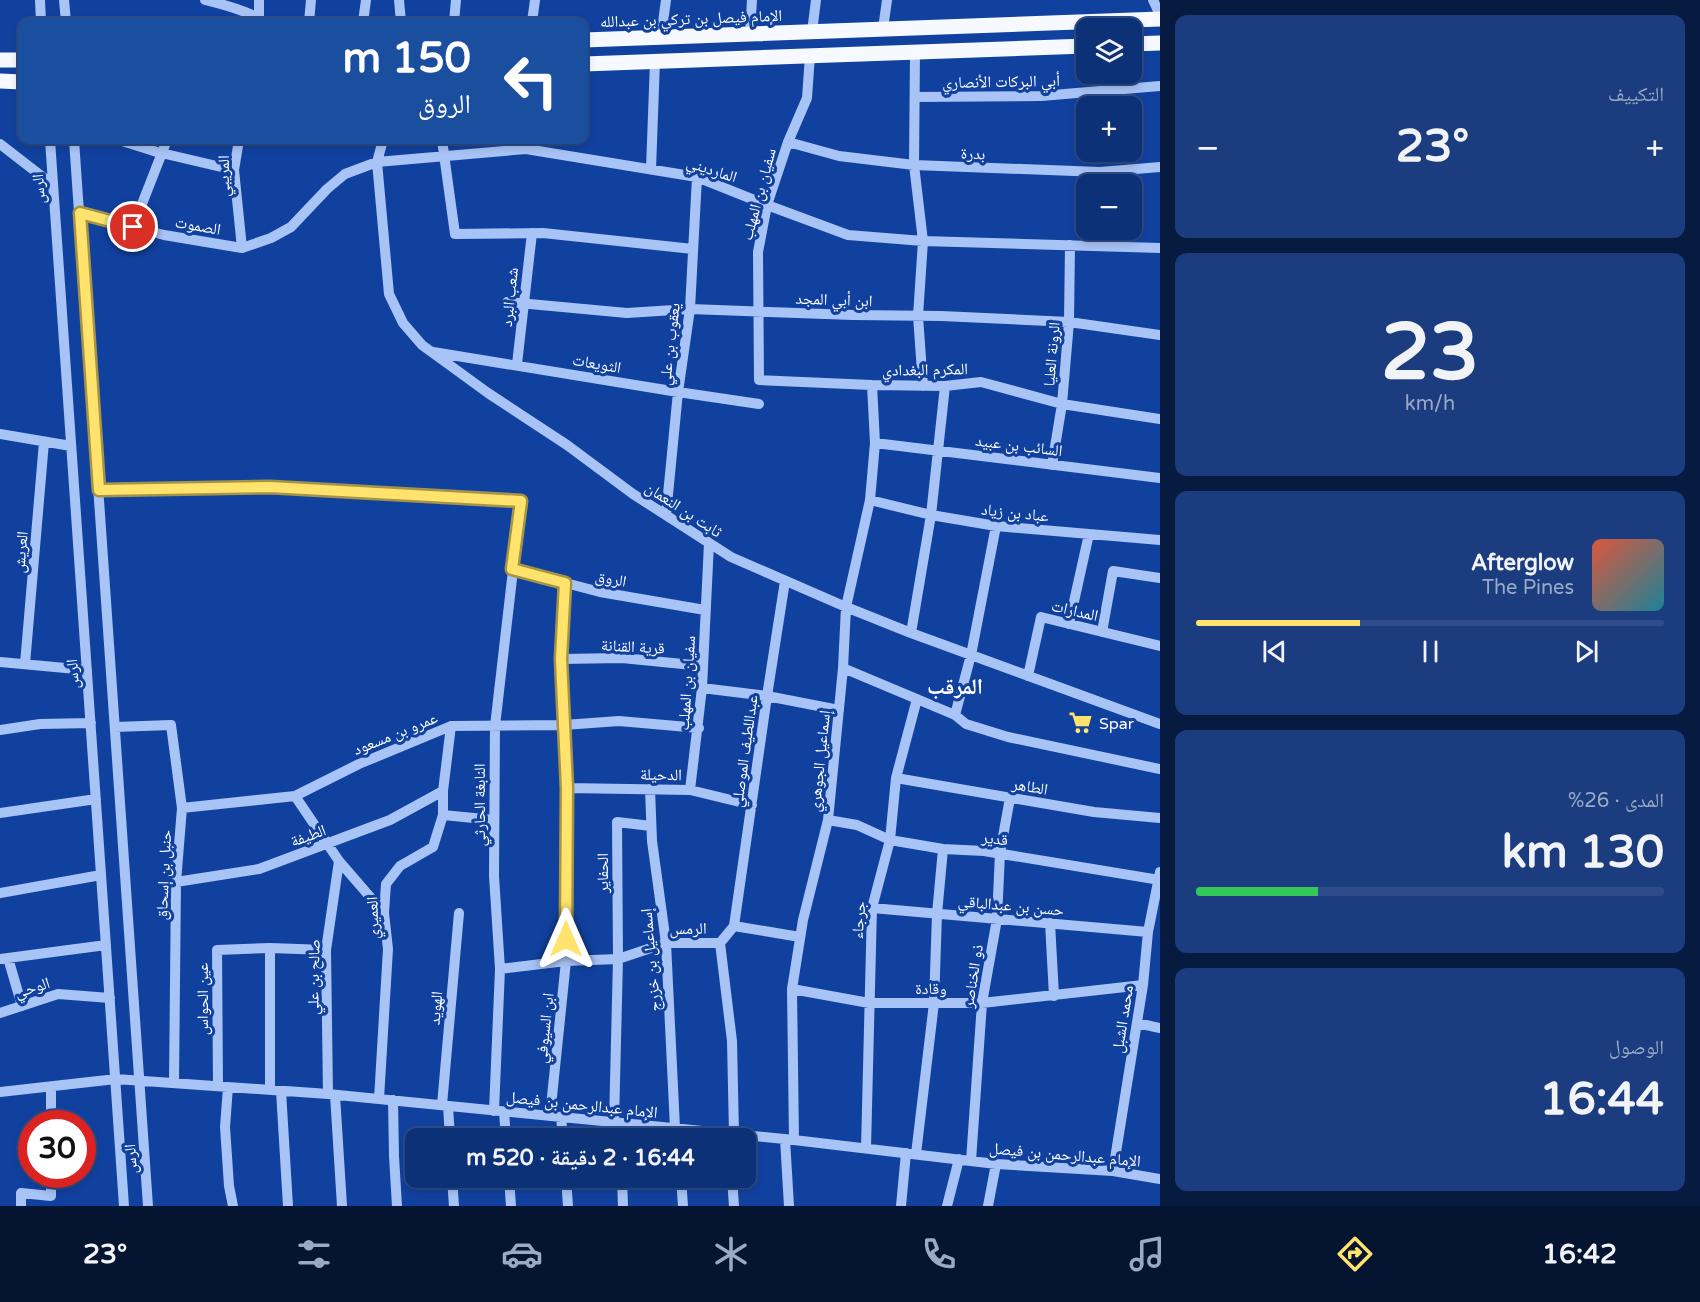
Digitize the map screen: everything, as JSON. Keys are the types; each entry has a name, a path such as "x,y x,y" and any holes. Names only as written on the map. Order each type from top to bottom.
{"main road":[{"name":"الإمام فيصل بن تركي بن عبدالله","path":"588,40 1160,17"},
{"path":"1142,44 1160,43"},
{"path":"588,64 1076,46"},
{"path":"0,60 18,60"},
{"path":"0,81 18,82"}],"street":[{"path":"40,0 41,18"},
{"path":"64,0 66,18"},
{"path":"205,0 254,18"},
{"path":"259,0 261,18"},
{"path":"309,18 311,0"},
{"path":"364,18 366,0"},
{"path":"399,0 401,18"},
{"path":"454,18 456,0"},
{"path":"533,18 535,0"},
{"path":"661,37 666,0"},
{"path":"750,34 752,0"},
{"path":"812,32 816,0"},
{"path":"883,29 887,0"},
{"path":"1153,0 1160,17"},
{"path":"915,52 914,165 923,241 918,316 923,386"},
{"name":"سفيان بن المهلب","path":"759,380 758,252 767,205 788,142 807,98 810,56"},
{"path":"651,170 655,61"},
{"name":"أبي البركات الأنصاري","path":"915,98 1041,96 1160,86"},
{"name":"بدرة","path":"788,142 839,156 914,165 1100,172 1160,167"},
{"path":"0,144 53,185"},
{"name":"الرس","path":"50,144 124,1206"},
{"name":"الرس","path":"74,144 148,1206"},
{"path":"132,144 234,170"},
{"path":"133,227 165,144"},
{"name":"المريبي","path":"238,144 234,170 242,248"},
{"name":"ثابت بن النعمان","path":"382,144 377,162 389,294 403,323 422,345 488,393 567,445 633,494 731,557 911,633 1160,724"},
{"path":"442,144 455,234 532,233 693,249"},
{"name":"المارديني","path":"242,248 271,238 291,227 327,189 345,174 377,162 526,149 696,177 848,235 923,241 1160,248"},
{"name":"يعقوب بن علي","path":"666,515 678,392 690,309 696,177"},
{"name":"الصموت","path":"80,213 164,235 242,248"},
{"name":"شعب البرد","path":"517,364 532,233"},
{"name":"الرونة العليا","path":"1052,465 1062,404 1069,322 1070,245"},
{"name":"ابن أبي المجد","path":"507,302 627,313 690,309 1069,322 1160,334"},
{"name":"الثويعات","path":"431,351 759,404"},
{"name":"المكرم البغدادي","path":"759,380 923,386 981,382 1062,404 1160,419"},
{"name":"إسماعيل الجوهري","path":"789,1206 792,989 803,920 828,820 843,668 846,607 870,500 875,442 872,385"},
{"path":"911,633 932,515 945,386"},
{"path":"0,439 0,434 71,446"},
{"name":"العريش","path":"25,664 44,442"},
{"name":"السائب بن عبيد","path":"875,442 1160,478"},
{"name":"النابغة الحارثي","path":"99,490 270,487 521,501 495,726 494,876 500,969 499,1111 503,1128"},
{"name":"عباد بن زياد","path":"870,500 932,515 996,526 1160,540"},
{"path":"955,715 971,655 996,526"},
{"path":"1069,624 1089,534"},
{"name":"سفيان بن المهلب","path":"690,790 699,728 709,543"},
{"name":"الروق","path":"512,569 600,592 705,610"},
{"path":"1102,632 1113,571 1160,578"},
{"name":"عبداللطيف الموصلي","path":"734,926 785,581"},
{"name":"ابن السيوفي","path":"559,1128 555,1117 566,961 567,788 561,659 565,583"},
{"name":"المدارات","path":"1028,676 1041,617 1160,646"},
{"name":"قرية القنانة","path":"561,659 622,658 703,666"},
{"path":"0,662 87,670"},
{"path":"843,668 955,715 966,724 1008,737 1160,769"},
{"path":"702,688 767,696 839,710"},
{"name":"جرجاء","path":"866,1148 872,908 890,840 896,778 917,699"},
{"name":"عمرو بن مسعود","path":"182,808 296,796 359,764 451,726 564,725 619,721 699,728"},
{"path":"0,730 40,724 91,723"},
{"name":"حنبل بن إسحاق","path":"115,727 171,725 182,808 176,882 174,1083"},
{"name":"العميري","path":"379,1099 388,949 384,913 386,884 399,866 433,847 443,815 443,791 451,726"},
{"name":"الطاهر","path":"896,778 1094,812 1160,818"},
{"name":"الدحيلة","path":"567,788 690,790 752,805"},
{"name":"إسماعيل بن خزرج","path":"650,789 651,826 666,943 678,1128"},
{"name":"الطيفة","path":"176,882 259,869 390,820 443,791"},
{"path":"296,796 339,861 384,913"},
{"name":"ذو الخناصر","path":"947,1206 965,1160 982,1003 997,919 1000,853 1010,798"},
{"path":"0,813 96,799"},
{"path":"443,815 494,820"},
{"name":"قدير","path":"828,820 857,825 890,840 943,849 984,850 1160,877"},
{"name":"الحفاير","path":"618,959 616,822 651,826"},
{"path":"901,1206 934,1003 937,914 943,849"},
{"name":"صالح بن علي","path":"339,861 326,950 331,1094 342,1206"},
{"path":"0,893 101,875"},
{"name":"محمد الشبل","path":"1113,1171 1143,985 1148,932 1160,877"},
{"name":"حسن بن عبدالباقي","path":"872,908 1148,932"},
{"name":"الهويد","path":"448,1128 445,1106 459,913"},
{"path":"1050,923 1054,996"},
{"path":"734,926 800,937"},
{"name":"الرمس","path":"500,969 566,961 618,959 666,943 720,942 734,926"},
{"path":"720,942 732,1041 731,1128"},
{"path":"22,1006 4,958 106,945"},
{"path":"270,948 275,1090 288,1206"},
{"name":"عين الحواس","path":"232,1206 225,1126 217,950 270,948 326,950"},
{"path":"617,1128 618,959"},
{"name":"وقادة","path":"792,989 869,1003 982,1003 1143,985"},
{"name":"الوحي","path":"0,1013 58,994 110,998"},
{"path":"1137,1023 1160,1028"},
{"name":"الإمام عبدالرحمن بن فيصل","path":"0,1092 116,1079 331,1094 650,1128"},
{"path":"51,1087 51,1110"},
{"path":"393,1100 397,1206"},
{"name":"الإمام عبدالرحمن بن فيصل","path":"756,1138 996,1164 1113,1171 1160,1179"},
{"path":"988,1206 996,1164"},
{"path":"21,1206 21,1193 51,1196 51,1188"},
{"path":"453,1188 454,1206"},
{"path":"510,1188 511,1206"},
{"path":"567,1188 568,1206"},
{"path":"622,1188 623,1206"},
{"path":"681,1188 682,1206"},
{"path":"733,1188 734,1206"}],"place":[{"name":"Spar","path":"1081,723"}],"district":[{"name":"المرقب","path":"955,686"}],"route":[{"path":"133,227 80,213 99,490 270,487 521,501 512,569 565,583 561,659 567,788 566,939"}]}
